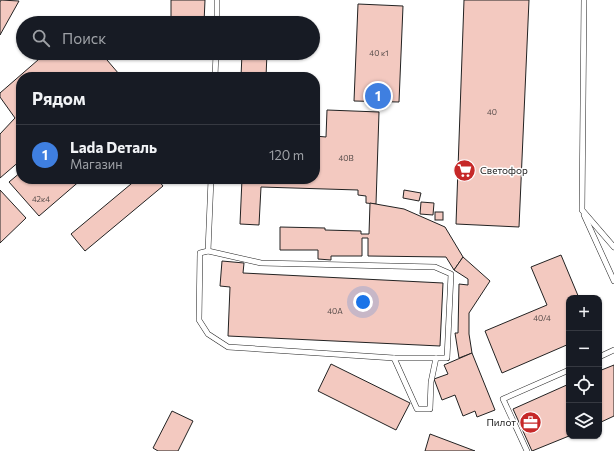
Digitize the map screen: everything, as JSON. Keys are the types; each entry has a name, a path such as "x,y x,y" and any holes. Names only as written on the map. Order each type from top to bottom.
{"lane":[{"path":"217,0 217,16"},
{"path":"584,0 582,210 614,281"},
{"path":"215,72 216,60"},
{"path":"208,251 211,184"},
{"path":"582,210 614,247"},
{"path":"208,251 261,263 435,267 451,274 447,358 394,358 228,347 208,334 199,320 200,253 208,251"},
{"path":"602,356 614,350"},
{"path":"394,358 417,409 430,409 431,382 436,358"},
{"path":"527,451 504,399 566,371"}],"building":[{"path":"1,0 19,1 0,35 0,2"},
{"path":"171,0 205,0 204,16 171,16"},
{"path":"464,0 529,0 519,227 456,224"},
{"path":"358,4 403,6 399,102 354,101"},
{"path":"38,60 107,60 117,72 24,72"},
{"path":"242,60 267,60 266,72 241,72"},
{"path":"16,79 16,164 0,178 0,134 15,118 0,97 0,93"},
{"path":"327,110 379,112 376,204 366,203 366,196 358,195 358,190 261,187 259,225 240,224 242,184 320,184 320,136 326,137"},
{"path":"16,176 16,184 76,184 39,216 9,182"},
{"path":"131,184 161,184 163,186 85,251 71,234"},
{"path":"0,190 26,218 0,243"},
{"path":"404,190 421,193 419,201 403,198"},
{"path":"421,202 434,203 433,215 420,214"},
{"path":"370,203 404,209 445,227 463,257 454,270 446,257 368,256 368,238 362,238 362,256 331,256 331,260 318,259 318,250 280,250 280,227 325,228 325,230 361,231 361,234 369,234"},
{"path":"435,212 443,212 443,220 435,220"},
{"path":"561,255 578,295 566,295 566,345 502,373 485,331 547,305 531,267"},
{"path":"463,257 490,281 469,313 469,334 472,353 459,358 455,333 458,333 459,284 468,285 468,279 454,270"},
{"path":"222,261 244,263 243,273 443,283 440,346 228,336 230,287 220,286"},
{"path":"472,353 495,410 477,417 475,411 463,416 455,395 442,400 434,379 448,374 444,365"},
{"path":"331,364 410,403 396,430 318,391"},
{"path":"614,365 614,416 602,422 602,403 602,370"},
{"path":"566,385 566,437 532,451 513,409"},
{"path":"172,411 193,421 178,451 158,451 153,448"},
{"path":"430,434 475,451 425,451"}],"place":[{"name":"Lada Dеталь","path":"378,96"},
{"name":"Светофор","path":"464,170"},
{"name":"Пилот","path":"531,422"}]}
